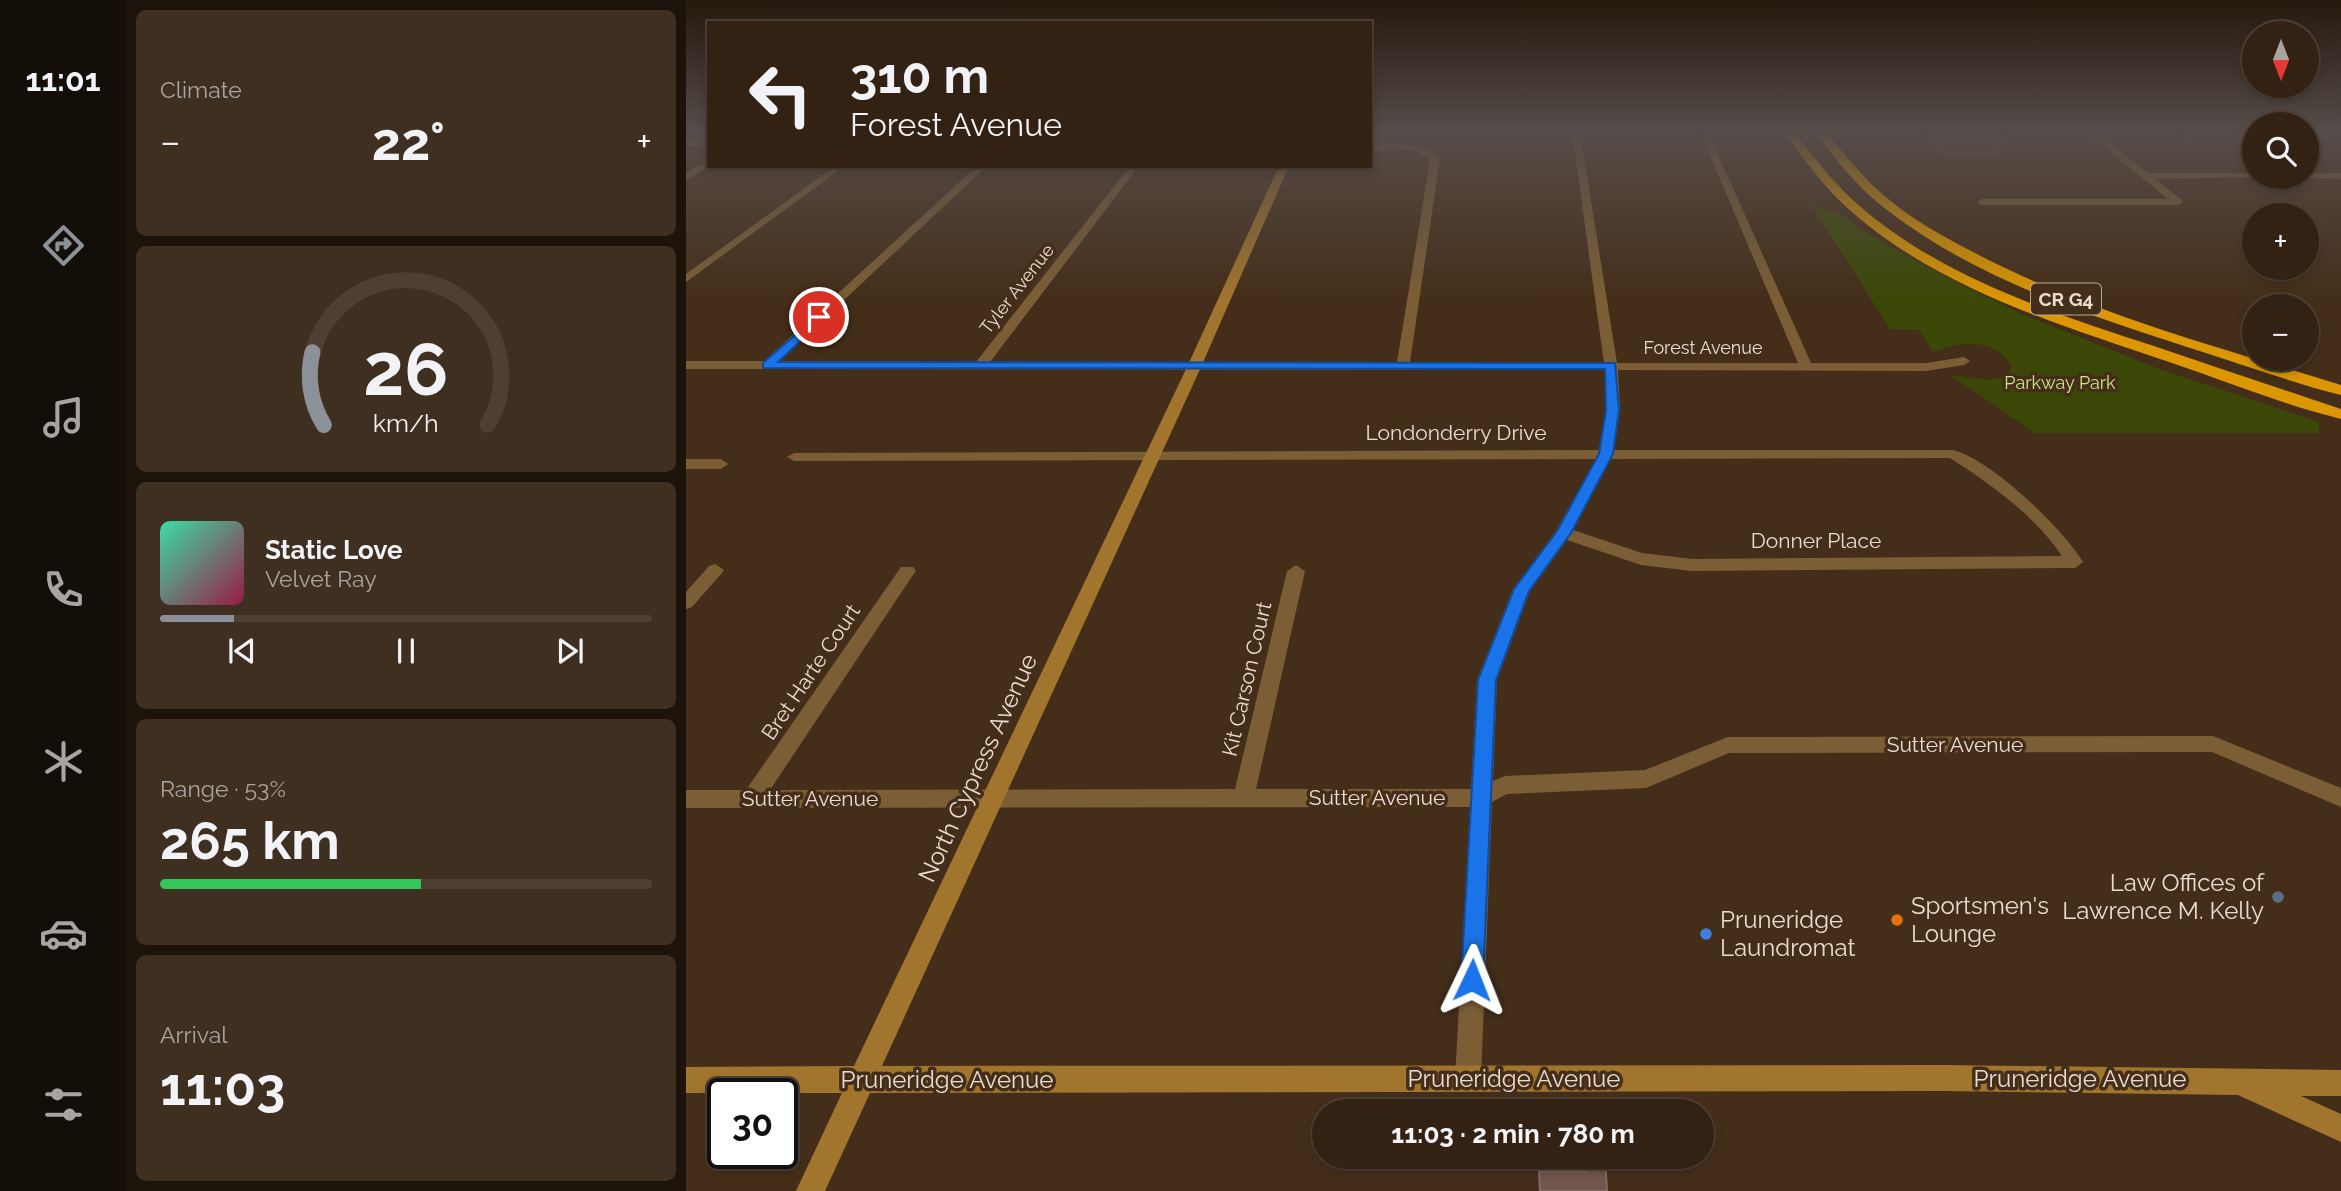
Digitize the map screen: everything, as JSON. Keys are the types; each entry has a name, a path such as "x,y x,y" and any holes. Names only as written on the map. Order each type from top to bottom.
{"highway":[{"name":"CR G4","path":"1834,188 1859,211 1903,243 2054,318 2341,414"},
{"name":"CR G4","path":"1869,188 1892,208 1935,237 1990,267 2080,304 2242,358"},
{"name":"CR G4","path":"2282,371 2341,390"},
{"path":"2296,371 2341,381"},
{"path":"2276,393 2341,424"}],"street":[{"path":"686,279 811,188"},
{"path":"768,365 961,188"},
{"name":"Tyler Avenue","path":"979,367 1118,188"},
{"name":"North Cypress Avenue","path":"810,1191 1194,367 1274,188"},
{"path":"1403,367 1431,188"},
{"path":"1468,1079 1479,798 1487,680 1522,589 1563,533 1606,454 1613,410 1611,365 1584,188"},
{"path":"1728,188 1806,367"},
{"path":"1982,202 2178,202 2160,188"},
{"name":"Forest Avenue","path":"686,365 1926,367 1964,361"},
{"name":"Londonderry Drive","path":"794,457 1953,454 2023,505 2065,546 2075,562"},
{"path":"686,464 721,464"},
{"name":"Donner Place","path":"1563,533 1641,559 1692,565 2075,562"},
{"path":"686,603 715,570"},
{"name":"Kit Carson Court","path":"1242,799 1296,570"},
{"name":"Bret Harte Court","path":"752,799 907,571"},
{"name":"Sutter Avenue","path":"686,799 1479,798 1505,785 1646,779 1728,745 2171,744 2213,744 2341,798"},
{"name":"Pruneridge Avenue","path":"686,1080 2235,1080 2341,1083"},
{"path":"2235,1080 2341,1128"}],"green space":[{"name":"Parkway Park","path":"1810,203 1841,214 1865,232 2019,313 2159,369 2319,422 2319,433 2035,433 1950,375 1985,380 2007,377 2012,365 2004,356 1995,350 1975,344 1955,345 1933,352 1919,330 1890,329"}],"building":[{"path":"1606,1169 1607,1191 1540,1191 1539,1171"}],"place":[{"name":"Law Offices of Lawrence M. Kelly","path":"2278,897"},
{"name":"Sportsmen's Lounge","path":"1897,920"},
{"name":"Pruneridge Laundromat","path":"1706,934"}],"route":[{"path":"819,317 768,365 1611,365 1613,410 1606,454 1563,533 1522,589 1487,680 1472,980"}]}
